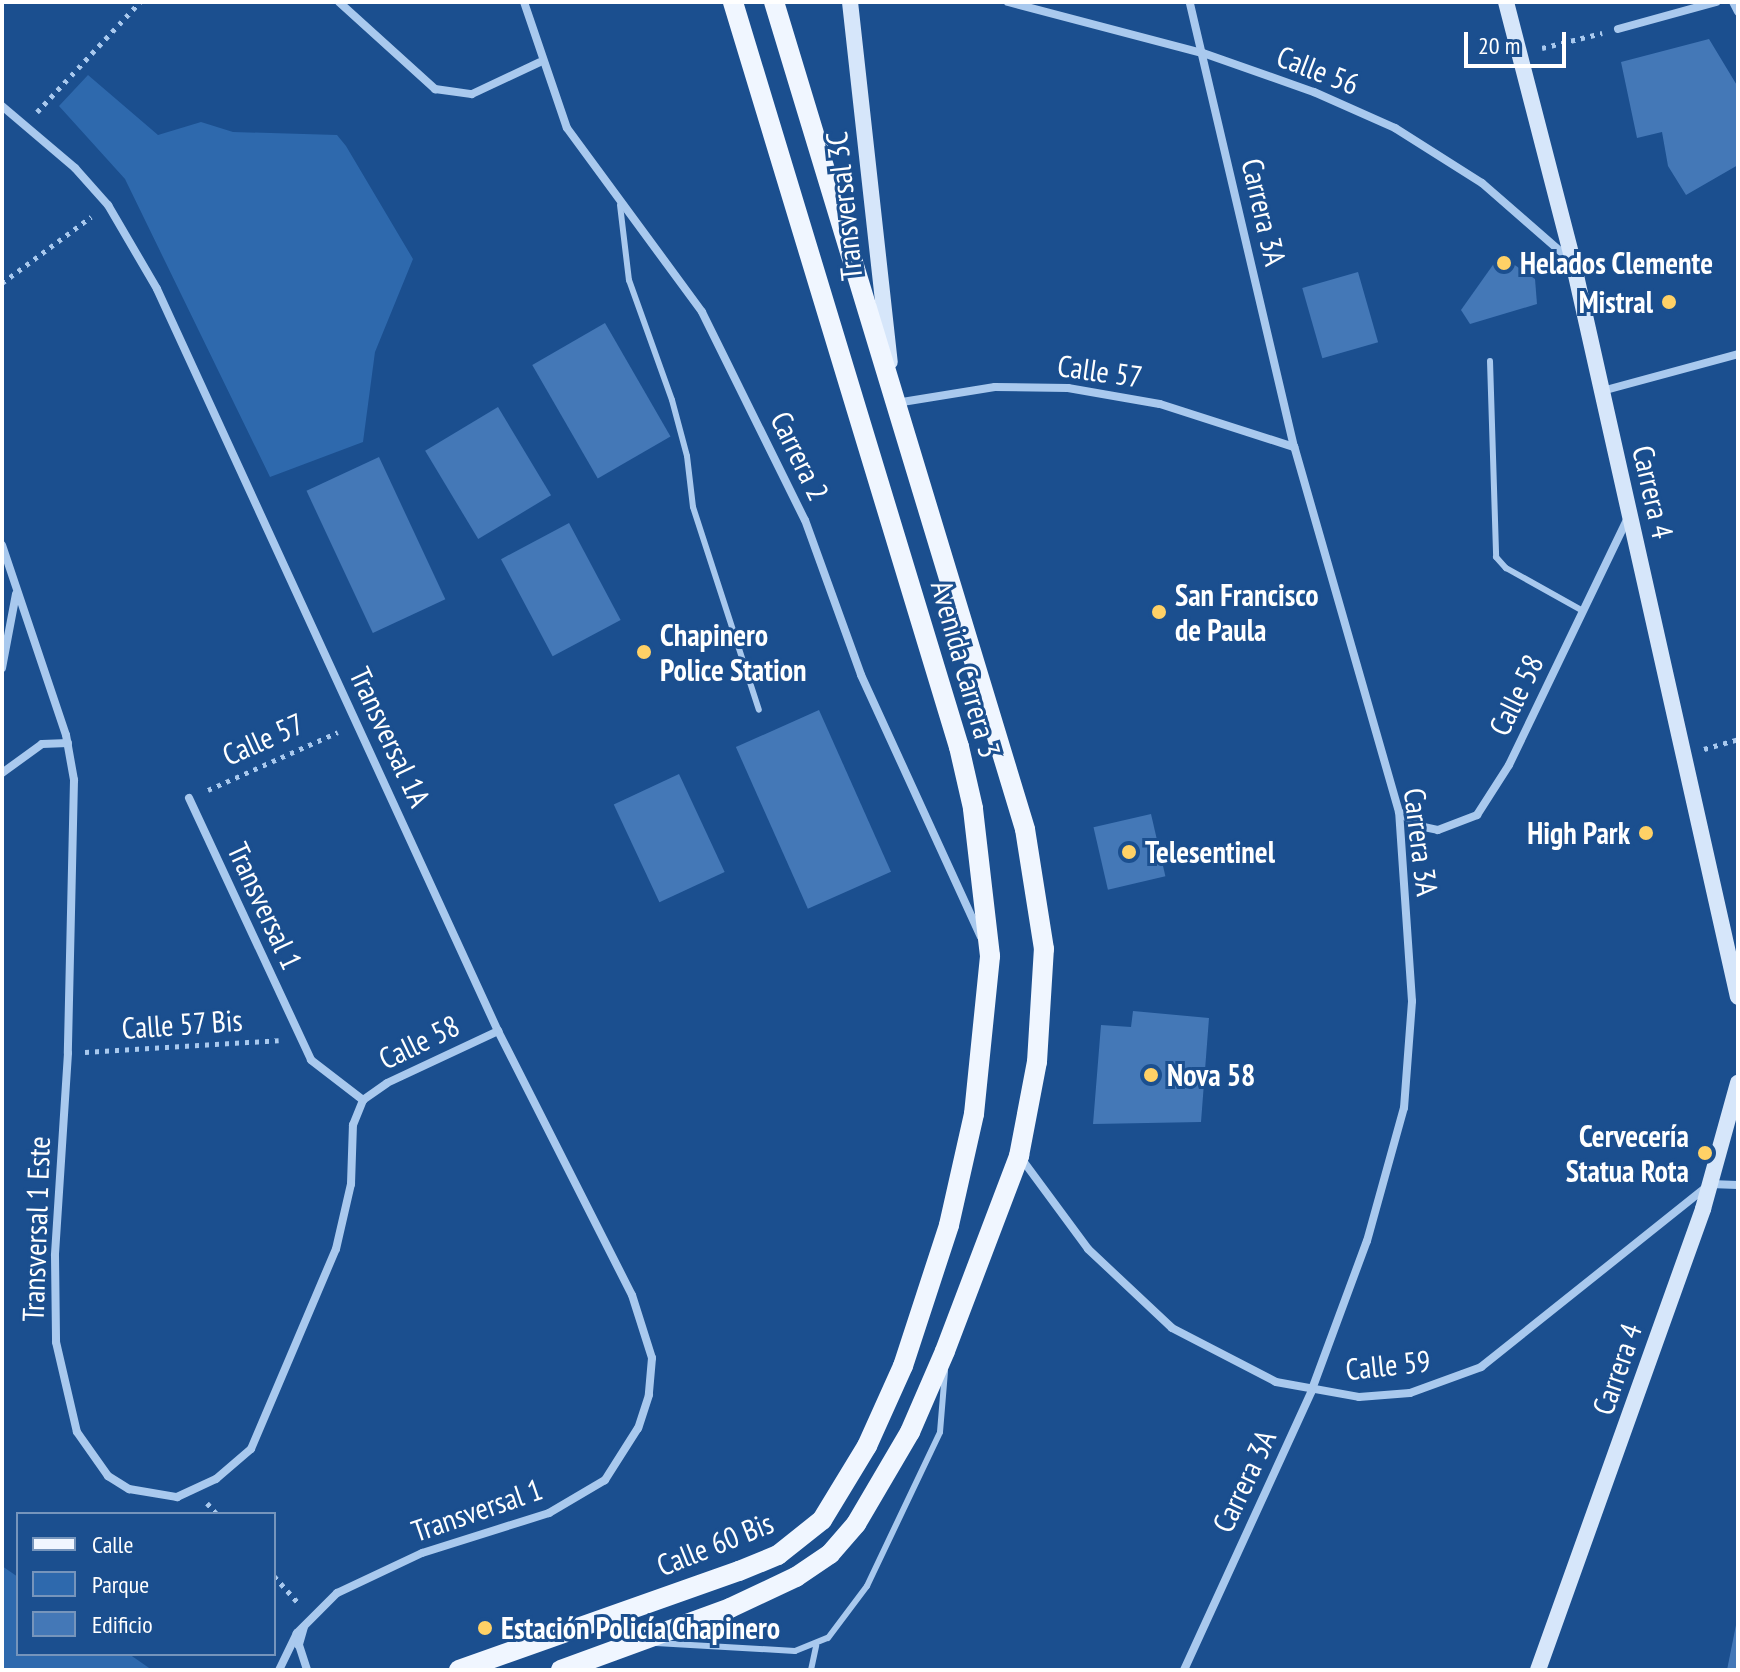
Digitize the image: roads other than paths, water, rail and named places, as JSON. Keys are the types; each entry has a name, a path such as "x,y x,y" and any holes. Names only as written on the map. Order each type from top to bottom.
{"main road":[{"name":"Avenida Carrera 3","path":"733,2 959,747 981,863 990,956 974,1114 949,1225 903,1366"},
{"name":"Avenida Carrera 3","path":"774,2 1035,872 1044,949 1043,993 1019,1156 945,1351"},
{"name":"Calle 60 Bis","path":"561,1670 760,1595 830,1554 882,1485 945,1351"},
{"name":"Calle 60 Bis","path":"459,1670 739,1571 802,1540 838,1498 903,1366"}],"street":[{"path":"339,2 435,89 472,94 540,62"},
{"name":"Carrera 2","path":"524,2 540,62 567,128 620,205 667,260 702,312 805,520 861,675 990,956"},
{"name":"Transversal 3C","path":"850,2 894,404"},
{"name":"Calle 56","path":"1008,2 1203,53 1314,92 1395,128 1482,183 1573,262"},
{"name":"Carrera 3A","path":"1184,1670 1311,1392 1367,1241 1404,1108 1412,1001 1399,812 1294,447 1190,2"},
{"name":"Carrera 4","path":"1506,2 1573,262 1738,997"},
{"path":"1618,29 1716,2"},
{"path":"1733,2 1738,12"},
{"name":"Transversal 1A","path":"2,106 25,124 108,205 189,351 498,1031 646,1330 650,1383 638,1428"},
{"path":"1602,391 1738,354"},
{"name":"Calle 57","path":"894,404 995,387 1068,388 1160,404 1294,447"},
{"name":"Calle 58","path":"1399,812 1419,826 1438,830 1477,815 1509,765 1629,515"},
{"name":"Transversal 1 Este","path":"2,545 68,743 74,780 68,1053 54,1290 67,1400 77,1432 108,1476 157,1497 177,1497 216,1479 251,1449 268,1417 336,1249 351,1184 353,1125 363,1100"},
{"path":"2,668 16,593"},
{"path":"2,773 42,744 68,743"},
{"name":"Transversal 1","path":"189,798 300,1038 323,1073 363,1100"},
{"name":"Calle 58","path":"363,1100 387,1083 498,1031"},
{"name":"Carrera 4","path":"1538,1670 1710,1184 1738,1083"},
{"name":"Calle 59","path":"1019,1156 1088,1249 1172,1328 1276,1382 1311,1392 1359,1397 1410,1393 1481,1367 1710,1184"},
{"path":"1710,1184 1738,1185"},
{"name":"Transversal 1","path":"279,1670 287,1648 310,1616 337,1593 408,1559 582,1497 605,1480 638,1428"},
{"path":"307,1670 299,1645 310,1616"}],"lane":[{"path":"620,205 629,280 672,400 687,456 693,507 759,710"},
{"path":"1490,361 1496,557 1506,568 1583,611"},
{"path":"637,1642 795,1651 816,1646 853,1611 940,1432 945,1351"},
{"path":"811,1670 816,1646"}],"place":[{"name":"Helados Clemente","path":"1504,263"},
{"name":"Mistral","path":"1669,302"},
{"name":"San Francisco de Paula","path":"1159,612"},
{"name":"Chapinero Police Station","path":"644,652"},
{"name":"High Park","path":"1646,833"},
{"name":"Telesentinel","path":"1129,852"},
{"name":"Nova 58","path":"1151,1075"},
{"name":"Cervecería Statua Rota","path":"1705,1153"},
{"name":"Estación Policía Chapinero","path":"485,1628"}]}
